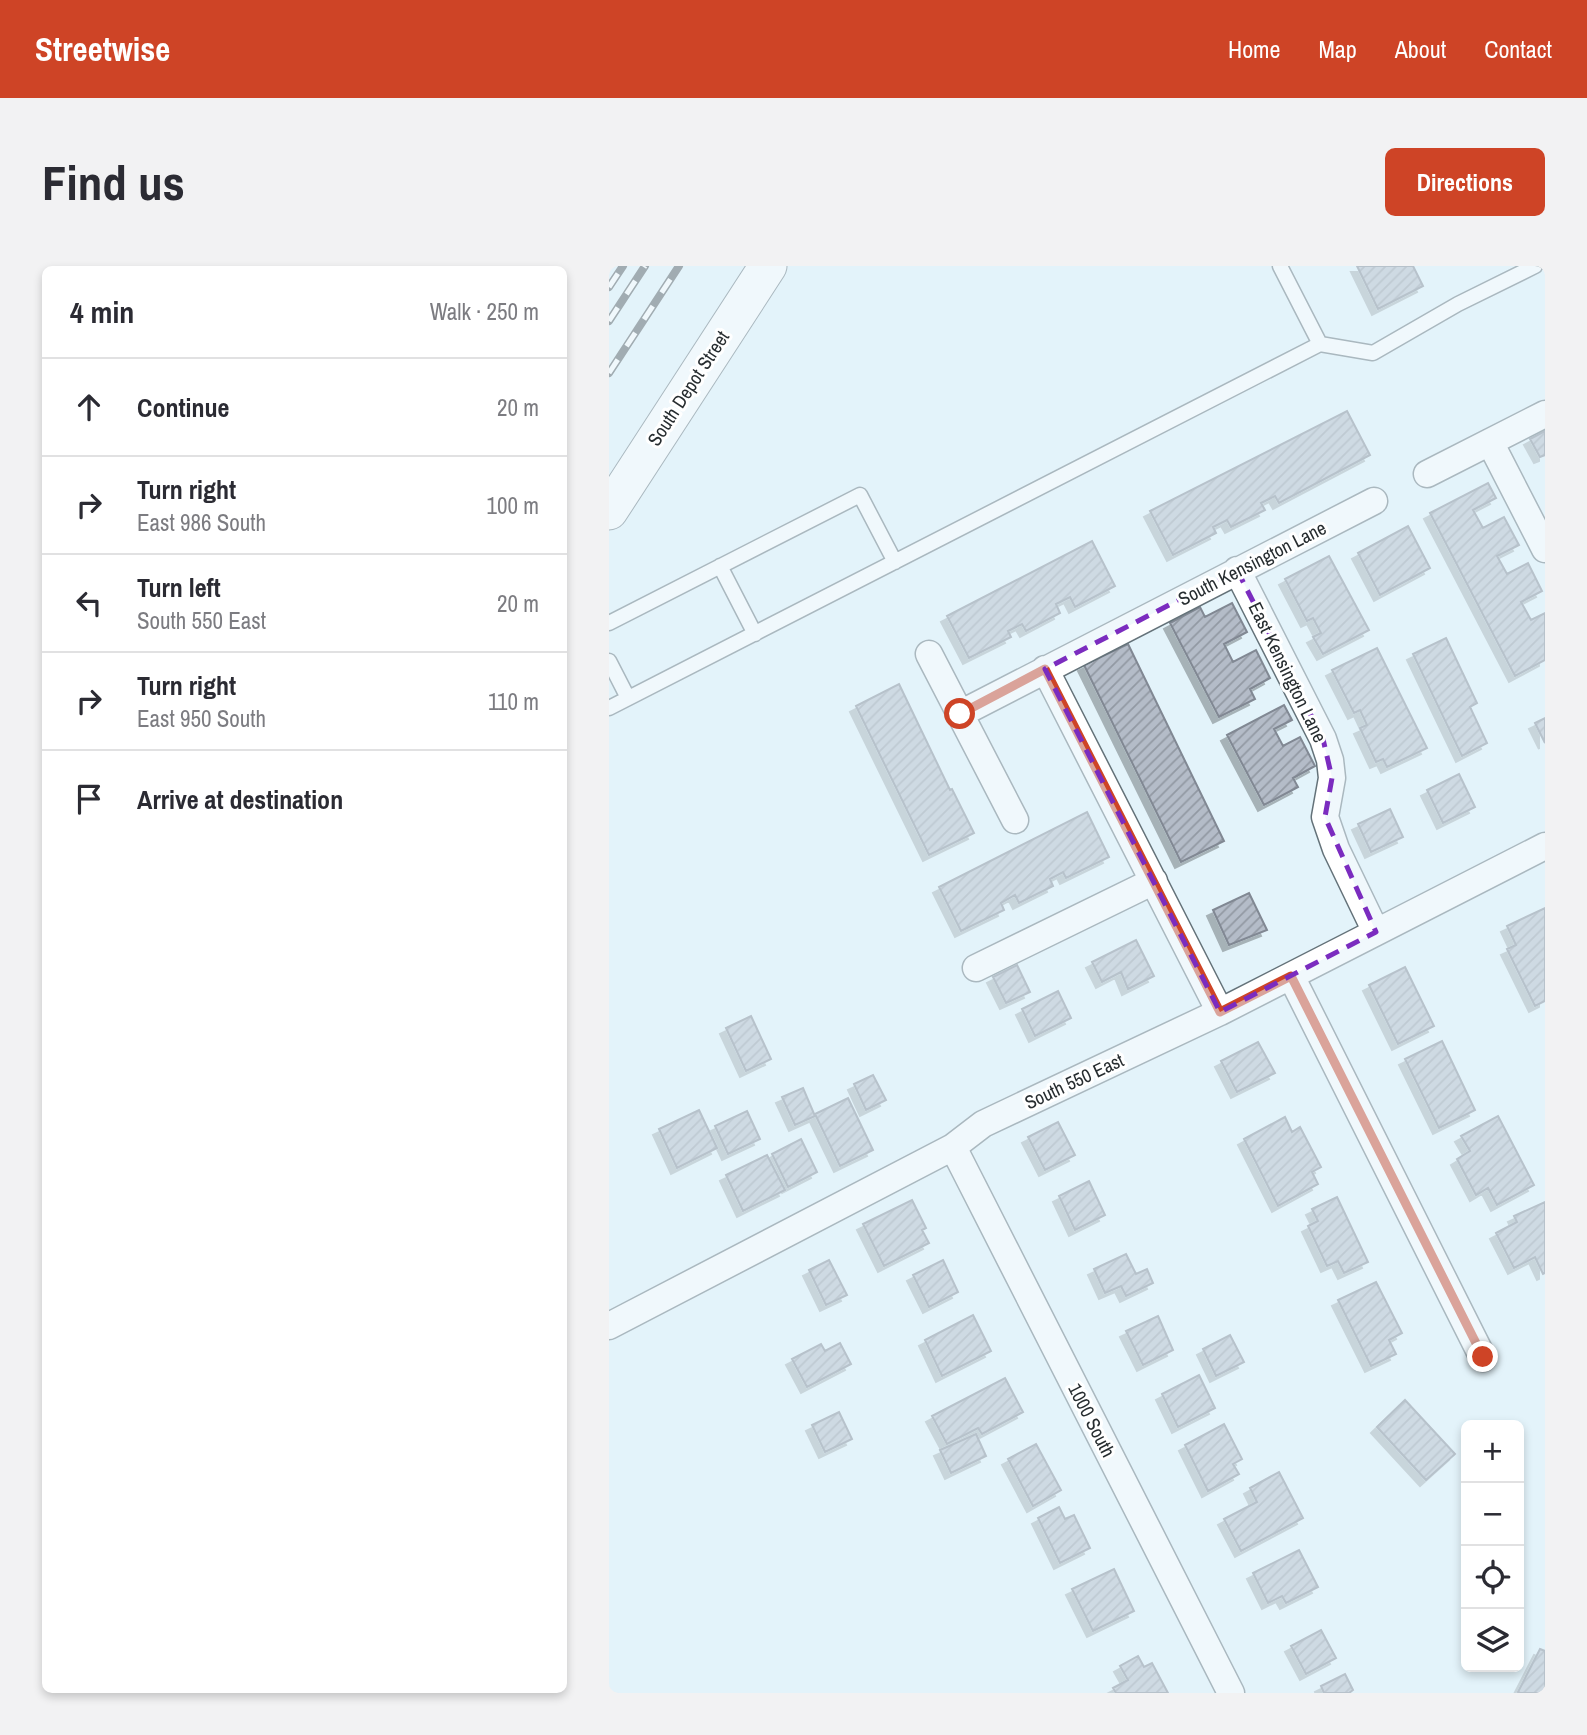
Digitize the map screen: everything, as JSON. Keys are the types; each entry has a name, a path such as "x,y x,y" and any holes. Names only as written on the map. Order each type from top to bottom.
{"street":[{"name":"South Depot Street","path":"609,511 768,266"},
{"path":"1427,474 1545,414"},
{"path":"1490,442 1545,549"},
{"name":"South Kensington Lane","path":"960,714 1374,501"},
{"name":"East Kensington Lane","path":"1237,570 1323,739 1332,778 1325,817 1336,849 1376,932"},
{"path":"929,654 1015,820"},
{"path":"1045,669 1220,1012"},
{"name":"South 550 East","path":"609,1326 953,1147 983,1124 1220,1012 1545,845"},
{"path":"976,968 1154,881"},
{"path":"1291,976 1483,1357"},
{"name":"1000 South","path":"953,1147 1231,1693"}],"lane":[{"path":"1280,266 1320,345"},
{"path":"609,708 1320,345 1373,353 1458,304 1535,266"},
{"path":"609,623 860,495 895,562"},
{"path":"720,566 755,634"},
{"path":"609,661 628,698"}],"highlighted area":[{"path":"1237,570 1323,739 1332,778 1325,817 1376,932 1220,1012 1045,669"}],"building":[{"path":"1357,266 1413,266 1423,286 1378,309"},
{"path":"1347,411 1370,455 1279,503 1275,496 1261,503 1265,510 1231,527 1227,520 1213,527 1216,533 1173,555 1150,511"},
{"path":"1545,431 1545,455 1540,457 1530,439"},
{"path":"1488,483 1496,498 1473,510 1483,528 1504,517 1519,545 1497,556 1507,574 1528,563 1542,591 1521,602 1531,620 1545,613 1545,660 1515,676 1430,513"},
{"path":"1408,526 1430,568 1380,595 1358,553"},
{"path":"1092,541 1115,586 1075,607 1070,597 1056,604 1060,613 1026,631 1022,624 1008,631 1011,637 969,658 947,616"},
{"path":"1329,556 1369,630 1323,654 1313,637 1321,633 1313,618 1307,621 1285,579"},
{"path":"1232,603 1247,632 1224,644 1233,662 1256,650 1270,678 1250,689 1255,699 1219,717 1170,623 1200,607 1205,617"},
{"path":"1446,638 1477,703 1470,707 1487,743 1462,756 1413,654"},
{"path":"1128,644 1224,841 1181,862 1084,665"},
{"path":"1377,648 1427,748 1387,767 1383,759 1376,762 1360,728 1367,725 1360,710 1354,713 1332,670"},
{"path":"899,684 950,790 952,789 974,833 929,855 856,706"},
{"path":"1284,705 1292,720 1274,729 1283,746 1300,737 1315,766 1293,778 1298,787 1264,805 1227,735"},
{"path":"1545,718 1545,743 1535,723"},
{"path":"1459,774 1475,807 1443,823 1427,790"},
{"path":"1390,809 1403,837 1371,852 1358,824"},
{"path":"1087,812 1109,857 1066,878 1063,872 1050,879 1053,886 1019,903 1015,895 1001,903 1004,910 961,931 939,887"},
{"path":"1249,893 1267,930 1229,945 1213,910"},
{"path":"1545,908 1545,1001 1535,1006 1507,949 1516,945 1507,926"},
{"path":"1136,940 1154,976 1128,989 1121,972 1102,982 1092,962"},
{"path":"1017,965 1030,992 1006,1003 993,977"},
{"path":"1405,967 1434,1026 1398,1044 1369,985"},
{"path":"1058,991 1071,1018 1035,1036 1022,1009"},
{"path":"751,1016 771,1059 746,1071 726,1028"},
{"path":"1442,1041 1475,1110 1439,1128 1405,1059"},
{"path":"1258,1042 1275,1073 1237,1092 1221,1061"},
{"path":"873,1075 886,1100 866,1110 854,1084"},
{"path":"803,1088 815,1116 795,1125 782,1097"},
{"path":"848,1098 873,1150 840,1166 815,1114"},
{"path":"699,1110 717,1148 677,1168 659,1129"},
{"path":"747,1111 760,1139 728,1154 715,1126"},
{"path":"1498,1116 1534,1185 1497,1205 1488,1188 1476,1195 1457,1159 1470,1151 1461,1136"},
{"path":"1285,1117 1292,1132 1300,1127 1321,1167 1312,1172 1318,1184 1278,1206 1244,1139"},
{"path":"1058,1122 1075,1155 1045,1170 1028,1137"},
{"path":"801,1139 817,1172 788,1187 772,1154"},
{"path":"767,1155 785,1190 743,1211 726,1175"},
{"path":"1089,1181 1105,1215 1075,1230 1059,1196"},
{"path":"1337,1197 1368,1262 1344,1273 1338,1261 1327,1266 1308,1226 1318,1221 1312,1209"},
{"path":"912,1200 926,1228 922,1230 929,1243 884,1266 863,1224"},
{"path":"1545,1202 1545,1273 1543,1274 1535,1257 1514,1268 1496,1233 1517,1222 1514,1216"},
{"path":"1126,1254 1136,1274 1147,1269 1153,1283 1126,1296 1121,1286 1105,1293 1094,1269"},
{"path":"829,1260 847,1295 826,1305 809,1270"},
{"path":"943,1260 958,1292 929,1307 913,1275"},
{"path":"1376,1282 1402,1333 1389,1340 1396,1354 1371,1366 1338,1300"},
{"path":"973,1315 991,1351 942,1376 925,1340"},
{"path":"1158,1316 1173,1350 1143,1365 1126,1331"},
{"path":"1230,1335 1244,1362 1216,1376 1203,1349"},
{"path":"840,1343 851,1364 807,1387 792,1359 821,1344 825,1351"},
{"path":"1199,1375 1215,1408 1178,1427 1162,1394"},
{"path":"1005,1378 1023,1412 982,1434 978,1428 947,1444 932,1416"},
{"path":"1405,1400 1455,1454 1426,1480 1377,1427"},
{"path":"839,1412 852,1439 825,1452 812,1425"},
{"path":"1224,1424 1242,1459 1233,1464 1239,1474 1208,1491 1185,1445"},
{"path":"976,1434 986,1456 951,1473 940,1450"},
{"path":"1036,1444 1061,1490 1033,1506 1008,1459"},
{"path":"1279,1472 1303,1518 1241,1551 1224,1519 1257,1502 1250,1488"},
{"path":"1059,1507 1065,1519 1074,1515 1090,1548 1060,1563 1038,1518"},
{"path":"1299,1550 1318,1587 1286,1603 1282,1596 1268,1603 1253,1573"},
{"path":"1114,1569 1134,1611 1093,1631 1072,1589"},
{"path":"1321,1630 1336,1658 1306,1674 1291,1646"},
{"path":"1540,1649 1545,1651 1545,1693 1520,1693 1518,1692"},
{"path":"1138,1656 1144,1667 1152,1663 1168,1693 1116,1693 1113,1688 1128,1680 1120,1666"},
{"path":"1345,1674 1353,1690 1349,1693 1324,1693 1321,1686"}],"railway":[{"path":"609,287 623,266"},
{"path":"609,321 645,266"},
{"path":"609,373 679,266"}],"route":[{"path":"960,714 1045,669 1220,1012 1291,976 1483,1357"}]}
